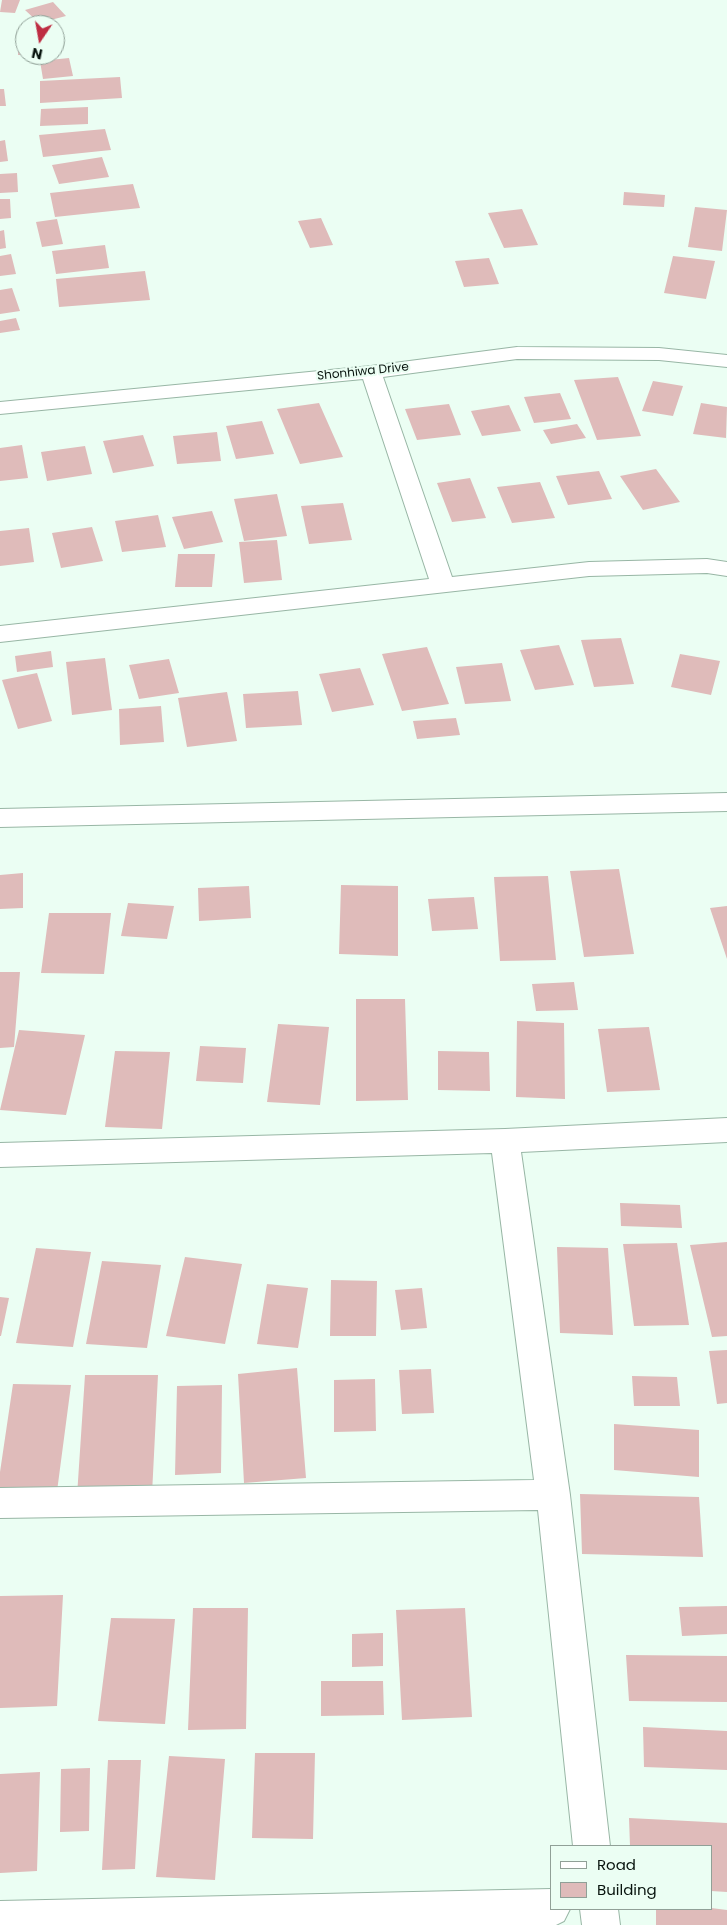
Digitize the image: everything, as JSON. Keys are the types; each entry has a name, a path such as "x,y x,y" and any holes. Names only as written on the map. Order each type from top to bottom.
{"street":[{"name":"Shonhiwa Drive","path":"0,408 371,372 516,353 659,354 727,361"},
{"path":"371,372 443,585"},
{"path":"0,634 589,568 707,566 727,569"},
{"path":"0,818 727,802"},
{"path":"0,1155 506,1141 727,1130"},
{"path":"506,1141 553,1496 592,1845"},
{"path":"0,1503 553,1496"},
{"path":"0,1920 550,1908"},
{"path":"599,1910 601,1925"}],"building":[{"path":"2,0 20,0 15,13 0,12"},
{"path":"53,2 66,16 30,15 25,10"},
{"path":"65,58 69,58 73,76 43,79 41,65 65,65"},
{"path":"120,77 122,98 40,103 40,81"},
{"path":"0,89 4,89 6,106 0,106"},
{"path":"88,107 88,124 40,126 41,109"},
{"path":"105,129 111,150 43,157 39,135"},
{"path":"5,140 8,161 0,162 0,141"},
{"path":"102,157 109,177 59,184 52,165"},
{"path":"17,173 18,192 0,193 0,174"},
{"path":"133,184 140,208 55,217 50,193"},
{"path":"624,192 665,195 664,207 623,205"},
{"path":"0,199 10,199 11,218 0,219"},
{"path":"695,207 727,210 722,251 688,247"},
{"path":"522,209 538,245 504,248 488,213"},
{"path":"321,218 333,245 310,248 298,221"},
{"path":"57,219 63,244 42,247 36,222"},
{"path":"4,230 6,248 0,249 0,231"},
{"path":"105,245 109,268 56,274 52,251"},
{"path":"11,254 16,274 0,276 0,256"},
{"path":"673,256 715,261 706,299 664,293"},
{"path":"489,258 499,284 464,287 455,261"},
{"path":"145,271 150,300 59,307 56,279"},
{"path":"12,288 20,311 0,314 0,290"},
{"path":"16,318 20,330 0,333 0,321"},
{"path":"618,377 641,436 597,440 574,380"},
{"path":"653,381 683,386 673,416 642,411"},
{"path":"560,393 571,419 534,423 524,397"},
{"path":"319,403 343,457 300,464 277,409"},
{"path":"701,403 727,407 726,438 693,434"},
{"path":"449,404 461,435 417,440 405,409"},
{"path":"509,405 521,431 482,436 471,411"},
{"path":"262,421 274,454 236,459 226,426"},
{"path":"577,424 586,438 551,444 543,430"},
{"path":"217,432 221,461 177,464 173,436"},
{"path":"143,435 154,466 113,473 103,441"},
{"path":"22,445 28,478 0,481 0,448"},
{"path":"85,446 92,474 47,481 41,452"},
{"path":"656,469 680,502 643,510 620,476"},
{"path":"599,471 612,499 568,505 556,476"},
{"path":"470,478 486,518 452,522 437,483"},
{"path":"540,482 555,518 512,523 497,487"},
{"path":"277,494 287,536 244,541 234,499"},
{"path":"343,503 352,540 309,544 301,506"},
{"path":"212,511 223,542 184,549 172,517"},
{"path":"158,515 166,547 122,552 115,521"},
{"path":"92,527 103,561 61,568 52,533"},
{"path":"29,528 34,562 0,566 0,531"},
{"path":"277,540 282,580 244,583 239,542"},
{"path":"178,554 215,554 212,587 175,587"},
{"path":"621,638 634,684 594,687 581,640"},
{"path":"559,645 574,685 535,690 520,650"},
{"path":"427,647 449,704 402,711 382,654"},
{"path":"51,651 53,667 17,672 15,656"},
{"path":"680,654 720,661 711,695 671,687"},
{"path":"105,658 112,710 72,715 66,662"},
{"path":"169,659 179,693 139,699 129,665"},
{"path":"502,663 511,701 465,704 456,667"},
{"path":"360,668 374,705 332,712 319,674"},
{"path":"37,673 52,721 18,729 2,680"},
{"path":"298,691 302,725 246,728 243,694"},
{"path":"227,692 237,741 187,747 178,698"},
{"path":"161,706 164,742 120,745 119,709"},
{"path":"456,718 460,735 417,739 413,721"},
{"path":"619,869 634,954 584,957 570,871"},
{"path":"23,873 23,908 0,909 0,875"},
{"path":"548,876 556,960 500,961 494,877"},
{"path":"341,885 398,886 398,956 339,954"},
{"path":"249,886 251,918 199,921 198,888"},
{"path":"474,897 478,929 432,931 428,899"},
{"path":"128,903 174,906 167,939 121,936"},
{"path":"727,906 727,959 710,908"},
{"path":"49,913 111,913 104,974 41,973"},
{"path":"0,972 20,972 14,1047 0,1048"},
{"path":"574,982 578,1010 536,1011 532,984"},
{"path":"356,999 405,999 408,1100 356,1101"},
{"path":"517,1021 564,1023 565,1099 516,1097"},
{"path":"278,1024 329,1027 320,1105 267,1102"},
{"path":"649,1027 660,1090 607,1092 598,1029"},
{"path":"19,1030 85,1035 66,1115 0,1110"},
{"path":"200,1046 246,1048 243,1083 196,1081"},
{"path":"115,1051 170,1052 162,1129 105,1127"},
{"path":"438,1051 489,1052 490,1091 438,1090"},
{"path":"620,1203 680,1205 682,1228 621,1226"},
{"path":"727,1242 727,1336 712,1337 690,1245"},
{"path":"677,1243 689,1325 634,1326 623,1244"},
{"path":"557,1247 608,1248 613,1335 560,1333"},
{"path":"36,1248 91,1252 73,1347 16,1343"},
{"path":"185,1257 242,1264 225,1344 166,1336"},
{"path":"102,1261 161,1265 147,1348 86,1344"},
{"path":"331,1280 377,1281 376,1336 330,1336"},
{"path":"267,1284 308,1288 298,1348 257,1344"},
{"path":"422,1288 427,1328 401,1330 395,1290"},
{"path":"0,1297 9,1298 1,1336 0,1336"},
{"path":"727,1350 727,1403 717,1404 709,1351"},
{"path":"297,1368 306,1478 244,1483 238,1374"},
{"path":"431,1369 434,1413 402,1414 399,1370"},
{"path":"85,1375 158,1375 152,1494 77,1496"},
{"path":"632,1376 677,1377 680,1406 634,1406"},
{"path":"375,1379 376,1431 334,1432 334,1380"},
{"path":"13,1384 71,1385 56,1499 0,1498 0,1472"},
{"path":"222,1385 221,1473 175,1475 177,1386"},
{"path":"614,1424 699,1430 699,1477 614,1470"},
{"path":"580,1494 699,1497 703,1557 582,1554"},
{"path":"63,1595 57,1706 0,1708 0,1596"},
{"path":"727,1606 727,1634 682,1636 679,1607"},
{"path":"193,1608 248,1608 246,1729 188,1730"},
{"path":"465,1608 472,1717 402,1720 396,1610"},
{"path":"111,1618 175,1619 165,1724 98,1721"},
{"path":"383,1633 383,1666 352,1667 352,1634"},
{"path":"626,1655 727,1656 727,1702 629,1701"},
{"path":"321,1681 383,1681 384,1715 321,1716"},
{"path":"643,1727 727,1731 727,1770 644,1767"},
{"path":"255,1753 315,1753 313,1839 252,1838"},
{"path":"169,1756 225,1759 215,1880 156,1877"},
{"path":"108,1760 141,1760 135,1869 102,1870"},
{"path":"90,1768 89,1831 60,1832 61,1769"},
{"path":"40,1772 37,1871 0,1873 0,1774"},
{"path":"629,1818 727,1823 727,1892 712,1891 712,1845 630,1845"},
{"path":"712,1908 727,1910 727,1925 656,1925 656,1910 712,1910"}]}
